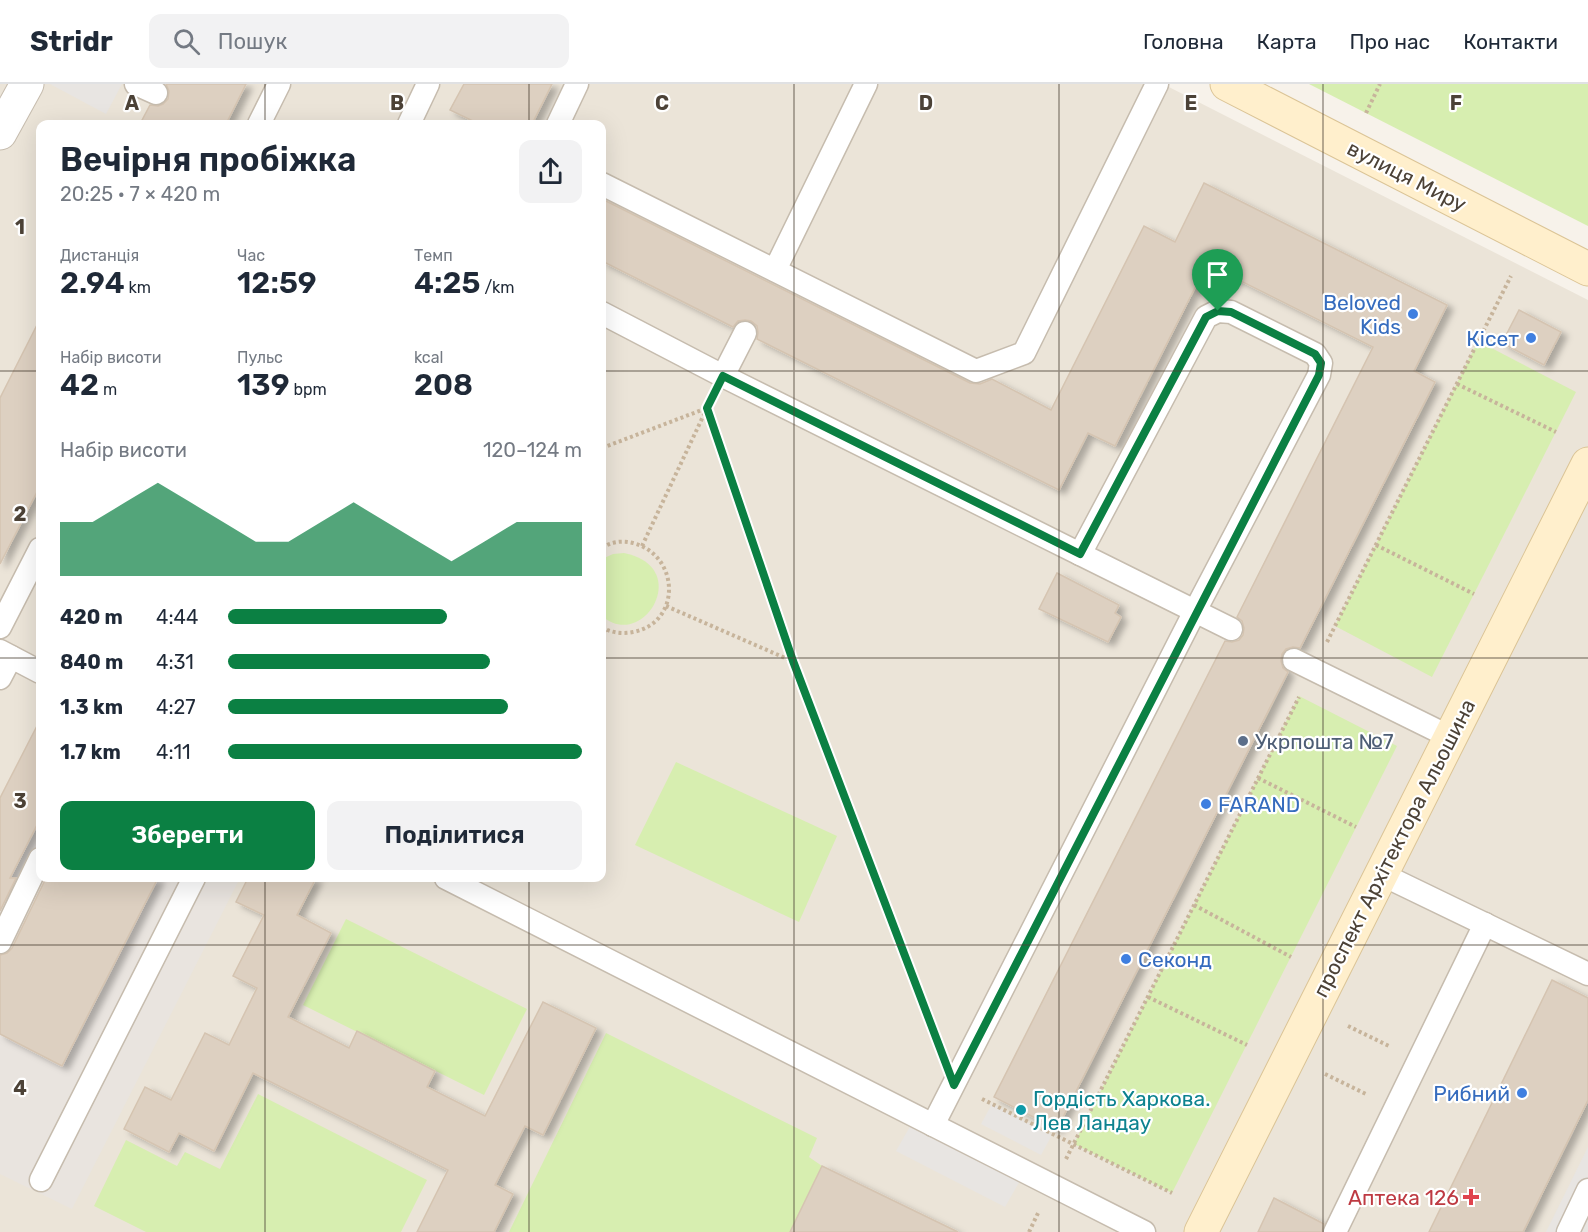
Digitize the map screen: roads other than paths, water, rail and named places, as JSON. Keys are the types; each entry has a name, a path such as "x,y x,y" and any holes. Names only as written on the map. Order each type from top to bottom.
{"street":[{"path":"2,126 27,84"},
{"name":"вулиця Миру","path":"1227,84 1588,269"},
{"name":"проспект Архітектора Альошина","path":"1201,1232 1588,464"}],"lane":[{"path":"261,120 279,84"},
{"path":"411,120 428,84"},
{"path":"560,120 577,84"},
{"path":"775,270 866,84"},
{"path":"606,186 976,371 1024,353 1157,84"},
{"path":"933,1125 1319,375 1321,363 1315,354 1231,312 1218,311 1206,317 1080,554"},
{"path":"606,315 723,376 1231,629"},
{"path":"723,376 745,333"},
{"path":"0,627 36,557"},
{"path":"0,678 6,654 36,670"},
{"path":"1304,665 1450,737"},
{"path":"0,942 36,867"},
{"path":"1381,874 1588,974"},
{"path":"41,1180 192,882"},
{"path":"454,882 1144,1232"},
{"path":"1335,1232 1485,924"},
{"path":"1568,1232 1588,1190"}],"place":[{"name":"Beloved Kids","path":"1413,314"},
{"name":"Кісет","path":"1531,338"},
{"name":"Укрпошта №7","path":"1243,741"},
{"name":"FARAND","path":"1206,804"},
{"name":"Секонд","path":"1126,959"},
{"name":"Рибний","path":"1522,1093"},
{"name":"Гордість Харкова. Лев Ландау","path":"1021,1110"},
{"name":"Аптека 126","path":"1471,1197"}]}
